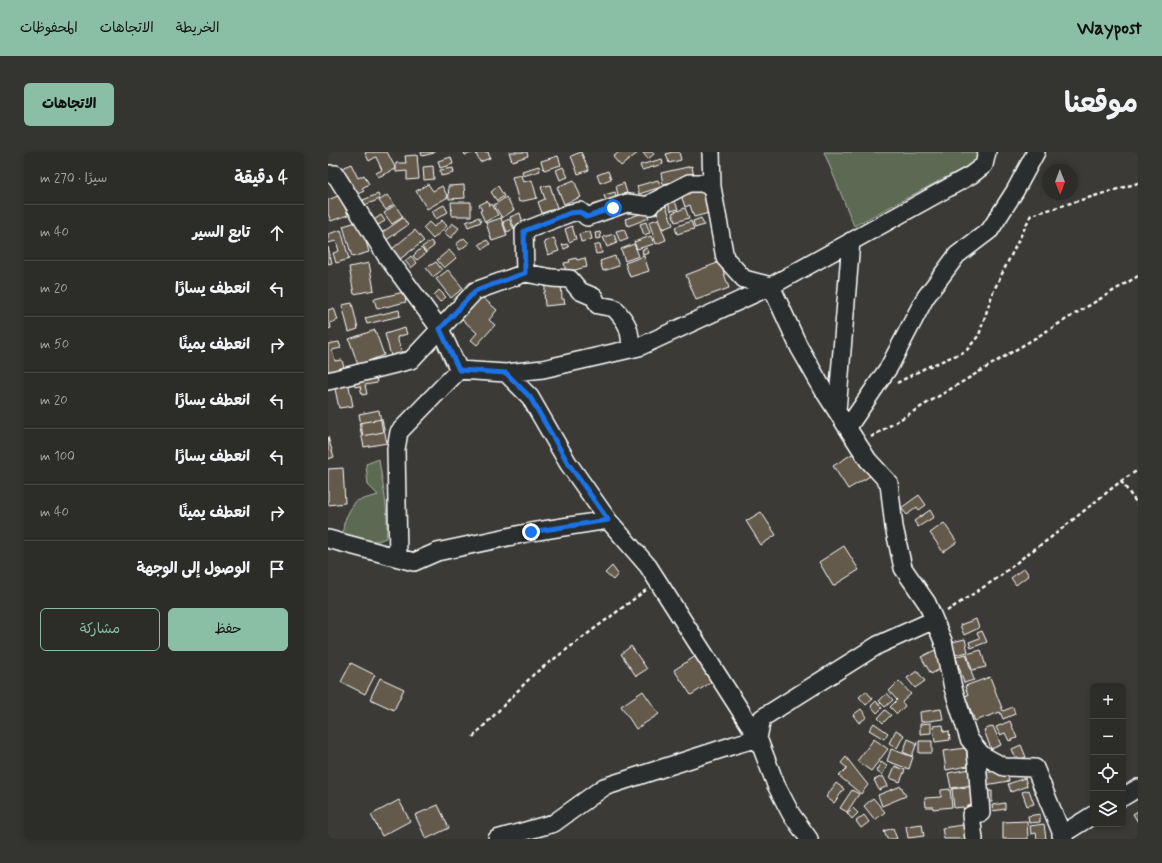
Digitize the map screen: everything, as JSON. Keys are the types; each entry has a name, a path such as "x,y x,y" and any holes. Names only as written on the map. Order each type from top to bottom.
{"street":[{"path":"712,152 712,187 725,258 744,279 771,286"},
{"path":"398,557 396,448 399,432 459,370 506,373 544,369 631,349 646,344 771,286 971,175 984,165 987,152"},
{"path":"848,427 889,367 926,298 957,255 990,230 1015,191 1036,152"},
{"path":"328,174 335,174 385,254 440,329 459,370"},
{"path":"525,273 524,231 530,228 575,212 580,212 587,217 627,203 650,206 653,202 689,184 702,182 712,187"},
{"path":"837,411 851,241"},
{"path":"328,380 411,360 475,291 525,273 552,278 570,279 580,291 594,297 598,306 614,308 624,320 630,332 631,349"},
{"path":"771,286 799,347 824,391 868,460 889,483 894,527 903,568 927,603 943,641 953,688 969,739 982,755 1004,767 1035,768 1062,837 1090,817"},
{"path":"506,373 530,397 568,463 608,520 648,566 658,581 758,738 776,785 791,814 809,839"},
{"path":"328,539 414,562 437,552 531,532 608,520"},
{"path":"758,738 762,718 878,645 934,620"},
{"path":"497,839 554,823 604,787 758,738"},
{"path":"974,839 971,815 982,813 976,749"},
{"path":"1126,795 1138,788"}],"path":[{"path":"892,386 925,368 966,351 979,335 993,292 1032,215 1138,183"},
{"path":"859,445 1138,276"},
{"path":"934,620 999,577 1122,480 1138,470"},
{"path":"1122,480 1138,505"},
{"path":"473,737 534,674 658,581"}],"green space":[{"path":"824,152 979,152 975,162 854,226"},
{"path":"379,459 387,518 386,538 378,541 364,541 360,538 347,536 343,532 345,520 356,501 378,495 368,485 366,464"}],"building":[{"path":"387,152 396,169 378,177 376,173 382,170 376,157 369,161 365,153"},
{"path":"421,152 434,152 434,153 422,156"},
{"path":"464,152 476,152 465,155"},
{"path":"488,152 490,158 480,162 476,154"},
{"path":"509,152 527,152 528,156 512,161"},
{"path":"581,152 589,170 578,174 571,156"},
{"path":"619,152 639,152 621,166 613,157"},
{"path":"653,152 654,154 648,159 643,153"},
{"path":"679,152 681,160 669,163 666,154"},
{"path":"417,155 419,179 407,180 407,171 396,172 396,163 406,163 405,156"},
{"path":"558,156 561,165 544,170 541,161"},
{"path":"451,157 453,164 440,168 438,161"},
{"path":"662,159 663,164 642,170 640,165"},
{"path":"351,164 358,178 364,175 369,184 362,188 364,191 356,195 342,168"},
{"path":"433,166 434,179 424,180 423,167"},
{"path":"539,166 540,171 523,176 522,171"},
{"path":"692,166 694,178 663,184 661,173"},
{"path":"563,167 568,177 560,180 556,170"},
{"path":"453,168 454,173 441,176 440,170"},
{"path":"608,171 611,179 600,183 597,175"},
{"path":"521,175 523,182 532,180 537,198 519,202 512,177"},
{"path":"574,180 581,197 564,204 557,187"},
{"path":"658,180 661,187 639,194 637,186"},
{"path":"624,183 627,193 618,195 616,186"},
{"path":"428,184 433,191 442,186 448,197 427,209 416,191"},
{"path":"464,185 465,198 449,199 448,186"},
{"path":"550,185 557,208 542,213 538,202 545,199 541,187"},
{"path":"498,186 504,196 497,201 491,192"},
{"path":"702,188 709,213 694,217 690,205 685,207 681,195"},
{"path":"615,192 617,201 607,204 604,195"},
{"path":"378,194 380,199 365,205 363,200"},
{"path":"340,195 348,215 331,221 328,214 328,200"},
{"path":"387,195 394,204 386,210 379,201"},
{"path":"506,197 514,210 502,218 494,205"},
{"path":"674,199 678,209 671,211 667,201"},
{"path":"487,201 490,206 492,204 498,215 485,222 479,205"},
{"path":"451,202 471,202 471,216 452,216"},
{"path":"395,205 403,217 392,224 384,213"},
{"path":"444,205 448,212 436,219 432,211"},
{"path":"666,206 673,225 663,229 656,209"},
{"path":"685,208 689,218 675,222 672,213"},
{"path":"646,212 649,218 628,226 625,219"},
{"path":"520,213 524,226 515,229 510,217"},
{"path":"381,215 385,221 375,227 371,222"},
{"path":"479,217 481,222 468,227 466,222"},
{"path":"403,218 408,225 385,241 380,234"},
{"path":"501,218 507,236 492,241 486,223"},
{"path":"701,218 704,225 695,228 693,221"},
{"path":"509,219 514,229 507,232 503,222"},
{"path":"658,219 666,240 656,244 649,222"},
{"path":"442,220 447,226 433,239 423,228 429,222 434,227"},
{"path":"360,221 369,252 352,257 343,226"},
{"path":"691,221 694,229 677,234 675,227"},
{"path":"646,222 650,233 644,235 640,224"},
{"path":"452,223 459,228 451,238 444,233"},
{"path":"572,226 576,239 569,242 565,229"},
{"path":"624,229 628,239 620,242 616,231"},
{"path":"341,230 349,259 336,263 333,253 339,251 336,241 328,243 328,234"},
{"path":"415,230 424,241 400,259 392,249"},
{"path":"590,231 592,239 581,242 579,234"},
{"path":"600,232 601,238 596,239 595,233"},
{"path":"614,234 617,243 607,247 603,237"},
{"path":"651,236 654,244 637,249 634,242"},
{"path":"464,238 469,243 460,250 456,244"},
{"path":"554,238 559,251 548,255 544,242"},
{"path":"487,240 490,244 483,249 479,244"},
{"path":"431,241 434,246 426,252 422,247"},
{"path":"567,244 569,247 564,249 562,245"},
{"path":"600,244 602,253 596,254 594,246"},
{"path":"634,244 639,256 625,261 621,249"},
{"path":"328,247 332,263 328,264"},
{"path":"421,248 426,253 417,260 413,256"},
{"path":"647,248 649,253 643,255 642,250"},
{"path":"449,250 456,258 444,268 437,260"},
{"path":"411,256 417,263 411,268 405,261"},
{"path":"615,256 619,266 603,271 600,261"},
{"path":"644,256 649,271 630,277 625,263"},
{"path":"576,258 577,260 585,258 587,267 566,272 564,263 570,262 569,260"},
{"path":"436,262 442,270 433,277 426,268"},
{"path":"720,262 729,288 696,300 686,275"},
{"path":"369,263 374,290 354,294 349,267"},
{"path":"448,270 463,288 451,298 436,279"},
{"path":"561,283 562,299 564,299 565,304 545,306 545,285"},
{"path":"439,290 446,297 440,302 434,295"},
{"path":"404,292 406,302 377,309 374,299"},
{"path":"481,296 497,310 489,320 495,325 477,345 471,340 477,333 461,318"},
{"path":"352,303 358,329 349,332 342,305"},
{"path":"334,308 338,320 330,323 331,328 328,329 328,310"},
{"path":"399,310 400,316 367,324 365,318"},
{"path":"405,328 407,334 397,337 402,353 391,356 385,334"},
{"path":"375,330 384,355 358,365 349,339"},
{"path":"339,342 341,348 332,350 335,361 342,360 344,368 328,372 328,344"},
{"path":"376,374 377,383 365,385 367,394 362,395 360,386 355,387 353,378"},
{"path":"348,381 353,406 339,408 334,384"},
{"path":"379,410 383,432 363,436 359,414"},
{"path":"382,419 387,443 364,447 359,423"},
{"path":"328,437 334,457 328,459"},
{"path":"857,451 872,475 848,489 833,466"},
{"path":"343,468 345,503 328,505 328,469"},
{"path":"919,495 926,505 919,510 917,507 907,515 901,508"},
{"path":"930,510 934,517 918,527 914,521"},
{"path":"761,512 776,535 761,545 746,521"},
{"path":"944,523 957,542 943,552 930,533"},
{"path":"844,546 859,570 833,586 819,562"},
{"path":"612,566 618,574 613,580 605,573"},
{"path":"1024,568 1029,575 1016,585 1011,578"},
{"path":"976,619 979,628 964,635 960,625"},
{"path":"982,631 987,642 971,648 969,642 980,638 977,633"},
{"path":"965,639 968,652 955,655 952,642"},
{"path":"631,646 647,669 636,676 621,654"},
{"path":"935,650 944,667 931,674 921,657"},
{"path":"981,650 986,667 972,670 967,654"},
{"path":"699,654 715,680 691,695 674,670"},
{"path":"966,654 974,680 964,683 956,657"},
{"path":"351,663 375,675 365,694 341,682"},
{"path":"917,671 925,681 915,688 907,678"},
{"path":"990,677 1003,711 1013,707 1015,714 1003,719 1000,712 975,721 965,696 968,695 965,686"},
{"path":"380,678 404,689 394,710 370,699"},
{"path":"899,681 911,694 902,702 905,706 897,714 890,707 897,700 889,691"},
{"path":"643,691 659,714 636,729 621,706"},
{"path":"866,691 873,699 866,705 859,697"},
{"path":"887,693 893,700 885,707 879,701"},
{"path":"876,701 882,708 877,713 871,706"},
{"path":"861,709 867,717 859,723 853,715"},
{"path":"941,709 943,719 921,722 920,712"},
{"path":"885,710 891,715 883,723 878,718"},
{"path":"1010,721 1017,738 1009,741 1005,733 1000,735 996,727"},
{"path":"874,723 888,733 884,739 869,730"},
{"path":"931,723 931,733 920,734 920,724"},
{"path":"943,725 944,732 949,731 950,740 935,742 933,726"},
{"path":"993,726 1001,745 991,749 984,730"},
{"path":"896,730 904,735 897,748 889,743"},
{"path":"874,739 888,749 871,771 857,761"},
{"path":"908,739 917,743 912,756 903,752"},
{"path":"919,741 932,741 932,753 919,753"},
{"path":"1021,745 1026,757 1017,761 1012,749"},
{"path":"966,748 968,766 946,770 943,751"},
{"path":"891,749 913,757 909,769 887,761"},
{"path":"846,757 868,785 861,794 839,776 847,768 841,763"},
{"path":"881,762 887,766 882,775 876,771"},
{"path":"895,766 905,770 900,782 890,778"},
{"path":"970,769 973,785 951,788 948,773"},
{"path":"997,771 998,774 1007,772 1009,781 985,785 983,773"},
{"path":"883,776 888,786 879,790 874,780"},
{"path":"1025,778 1027,786 1011,792 1008,784"},
{"path":"836,783 844,789 834,803 826,797"},
{"path":"901,786 906,796 882,806 878,795"},
{"path":"975,786 977,805 971,806 971,811 964,811 963,807 954,808 952,789"},
{"path":"950,789 952,807 933,809 933,807 926,807 925,798 941,797 941,790"},
{"path":"852,790 859,794 847,812 840,808"},
{"path":"1029,790 1034,804 1027,806 1022,792"},
{"path":"987,791 992,791 992,802 988,802"},
{"path":"873,798 885,812 875,820 864,806"},
{"path":"399,800 410,821 382,836 371,815"},
{"path":"1005,803 1005,809 993,811 992,805"},
{"path":"438,805 449,828 426,839 415,815"},
{"path":"853,808 858,813 852,819 847,813"},
{"path":"1138,811 1138,822 1133,814"},
{"path":"1040,814 1040,822 1029,823 1028,816"},
{"path":"864,815 869,822 861,828 856,821"},
{"path":"1027,821 1028,839 1003,839 1003,822"},
{"path":"922,824 924,836 908,838 906,826"},
{"path":"969,824 971,839 944,839 942,828"},
{"path":"1044,824 1046,839 1037,839 1036,833 1031,834 1030,826"},
{"path":"893,828 897,839 887,839 884,831"}],"route":[{"path":"531,532 608,520 568,463 530,397 506,373 459,370 440,329 475,291 525,273 524,231 570,213 580,212 587,217 613,208"}]}
